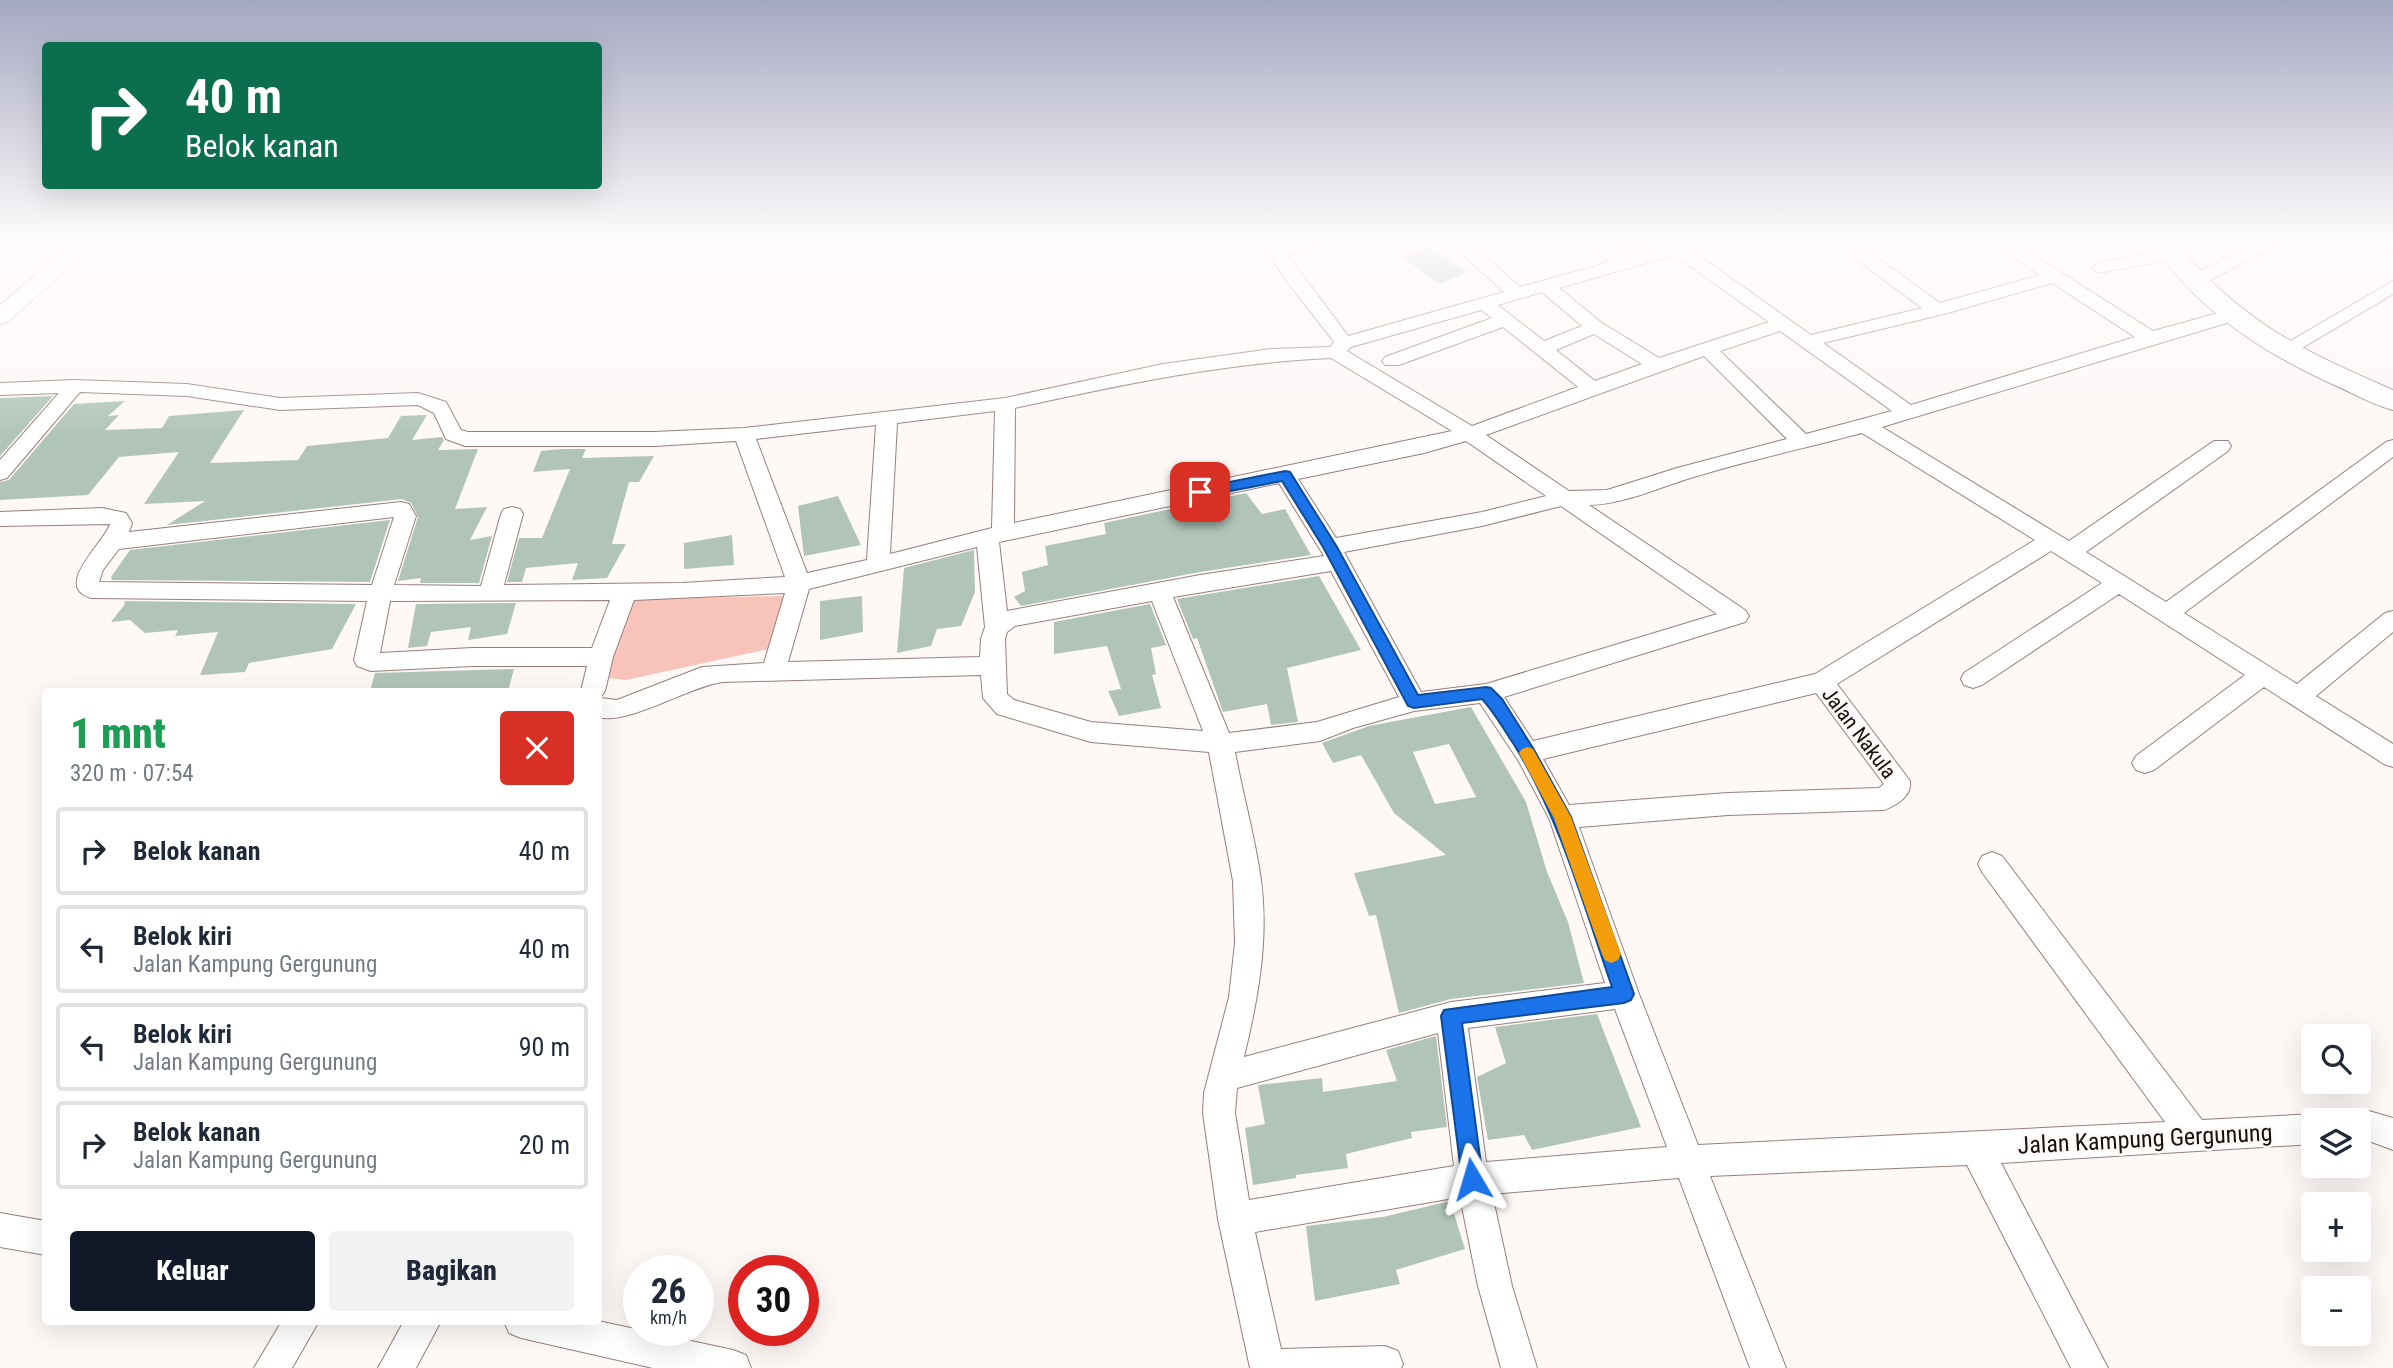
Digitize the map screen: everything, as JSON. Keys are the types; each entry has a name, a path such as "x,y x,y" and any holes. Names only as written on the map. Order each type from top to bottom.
{"main road":[{"path":"2223,306 2255,332 2285,350 2386,393"}],"street":[{"path":"1005,404 995,535 997,627 993,639 992,666 995,698 1006,707 1091,732 1177,741 1220,742 1308,734 1414,702 1486,693 1737,615 1339,347 1312,306"},
{"path":"0,389 75,386 187,390 280,404 430,401 442,408 453,434 475,440 654,439 744,434 1005,404 1163,370 1339,347 1475,306"},
{"path":"1488,306 1592,388"},
{"path":"1570,306 1595,327 1657,365"},
{"path":"1760,306 1907,412"},
{"path":"1931,306 1937,310"},
{"path":"1809,341 1951,306"},
{"path":"2099,306 2149,337"},
{"path":"2285,350 2360,306"},
{"path":"997,627 1014,618 1333,554 1566,498 1617,494 1864,425 2149,337 2233,315"},
{"path":"1392,361 1505,320"},
{"path":"0,519 113,516 121,523 117,536 91,570 87,586 91,590 279,593 625,592 730,590 799,583 995,535 1397,452 1469,433 1657,365 1785,323"},
{"path":"1544,348 1595,327"},
{"path":"1706,348 1802,442"},
{"path":"0,472 75,386"},
{"path":"878,564 887,418"},
{"path":"1864,425 2061,546 2393,757"},
{"path":"744,434 799,583 773,672"},
{"path":"1822,682 2061,546 2221,446"},
{"path":"2167,613 2393,447"},
{"path":"1285,476 1333,554 1414,702"},
{"path":"111,542 401,509 405,516 381,591 365,654 366,660 601,657"},
{"path":"490,593 512,514"},
{"path":"1973,679 2119,583"},
{"path":"1158,591 1220,742 1244,862 1249,943 1244,997 1224,1077 1219,1113 1235,1219 1268,1367 1385,1364"},
{"path":"594,688 601,657 625,592"},
{"path":"2298,697 2393,619"},
{"path":"602,708 619,709 702,676 722,673 992,666"},
{"path":"2145,763 2263,675"},
{"name":"Jalan Nakula","path":"1527,753 1822,682 1897,781 1898,789 1884,799 1728,803 1562,817"},
{"path":"1486,693 1527,753 1562,817 1624,994 1768,1368"},
{"path":"1992,864 2194,1136"},
{"path":"1224,1077 1451,1016 1624,994"},
{"path":"1451,1016 1472,1179 1494,1286 1519,1368"},
{"path":"2371,1127 2393,1135"},
{"name":"Jalan Kampung Gergunung","path":"1235,1219 1472,1179 1688,1161 1976,1149 2301,1130"},
{"path":"1976,1149 2090,1368"},
{"path":"0,1230 42,1237"},
{"path":"272,1368 299,1325"},
{"path":"396,1368 422,1325"},
{"path":"539,1325 733,1368"}],"shaded area":[{"path":"783,596 769,649 626,680 608,678 609,644 629,599"}],"building":[{"path":"53,396 0,456 0,398"},
{"path":"125,401 108,416 119,415 105,430 162,428 169,416 244,410 210,463 298,460 307,446 388,438 401,416 427,415 412,440 442,437 444,440 438,450 478,449 455,509 487,507 470,540 492,536 479,583 420,583 421,578 398,581 418,517 411,503 402,499 167,525 205,501 144,504 179,452 119,457 88,495 0,500 0,482 9,480 74,404"},
{"path":"586,449 582,458 654,456 639,482 629,482 612,544 626,544 607,578 572,580 578,563 526,568 522,582 507,582 519,538 542,538 570,469 533,472 541,451"},
{"path":"1246,493 1262,514 1285,509 1311,555 1200,572 1021,606 1014,597 1025,591 1022,572 1048,565 1045,546 1106,534 1104,523"},
{"path":"838,496 861,545 804,556 798,506"},
{"path":"390,520 370,582 112,580 111,577 130,550"},
{"path":"732,535 734,565 684,569 684,543"},
{"path":"974,550 975,592 961,626 937,629 931,646 897,653 904,568"},
{"path":"1319,576 1361,650 1287,668 1298,722 1271,725 1267,704 1223,712 1197,638 1193,639 1177,599"},
{"path":"862,596 863,632 820,640 820,601"},
{"path":"124,601 356,604 332,649 249,663 245,672 200,675 218,632 175,636 178,630 145,633 130,620 111,622 125,604"},
{"path":"516,603 507,634 468,640 471,627 431,632 427,646 408,648 416,604"},
{"path":"1150,604 1166,645 1151,648 1156,674 1152,675 1161,708 1119,716 1108,691 1121,689 1107,646 1054,654 1054,622"},
{"path":"514,669 509,688 371,688 375,673"},
{"path":"1471,707 1526,802 1547,872 1568,922 1584,983 1451,999 1399,1013 1376,915 1369,916 1354,873 1446,855 1394,813 1361,755 1333,763 1322,743 1369,726","holes":["1449,744 1476,797 1435,804 1413,752"]},
{"path":"1597,1014 1641,1127 1532,1150 1524,1135 1488,1140 1477,1077 1506,1063 1495,1027"},
{"path":"1436,1036 1447,1127 1411,1132 1412,1138 1346,1154 1348,1168 1296,1175 1296,1178 1253,1185 1245,1128 1265,1124 1258,1085 1322,1078 1323,1092 1397,1081 1386,1050"},
{"path":"1450,1201 1465,1249 1396,1270 1400,1284 1315,1301 1306,1226 1383,1217"}],"slow traffic":[{"path":"1528,753 1562,817 1611,954"}],"route":[{"path":"1200,492 1285,476 1330,547 1414,702 1486,693 1527,753 1562,817 1624,994 1451,1016 1472,1179"}]}
